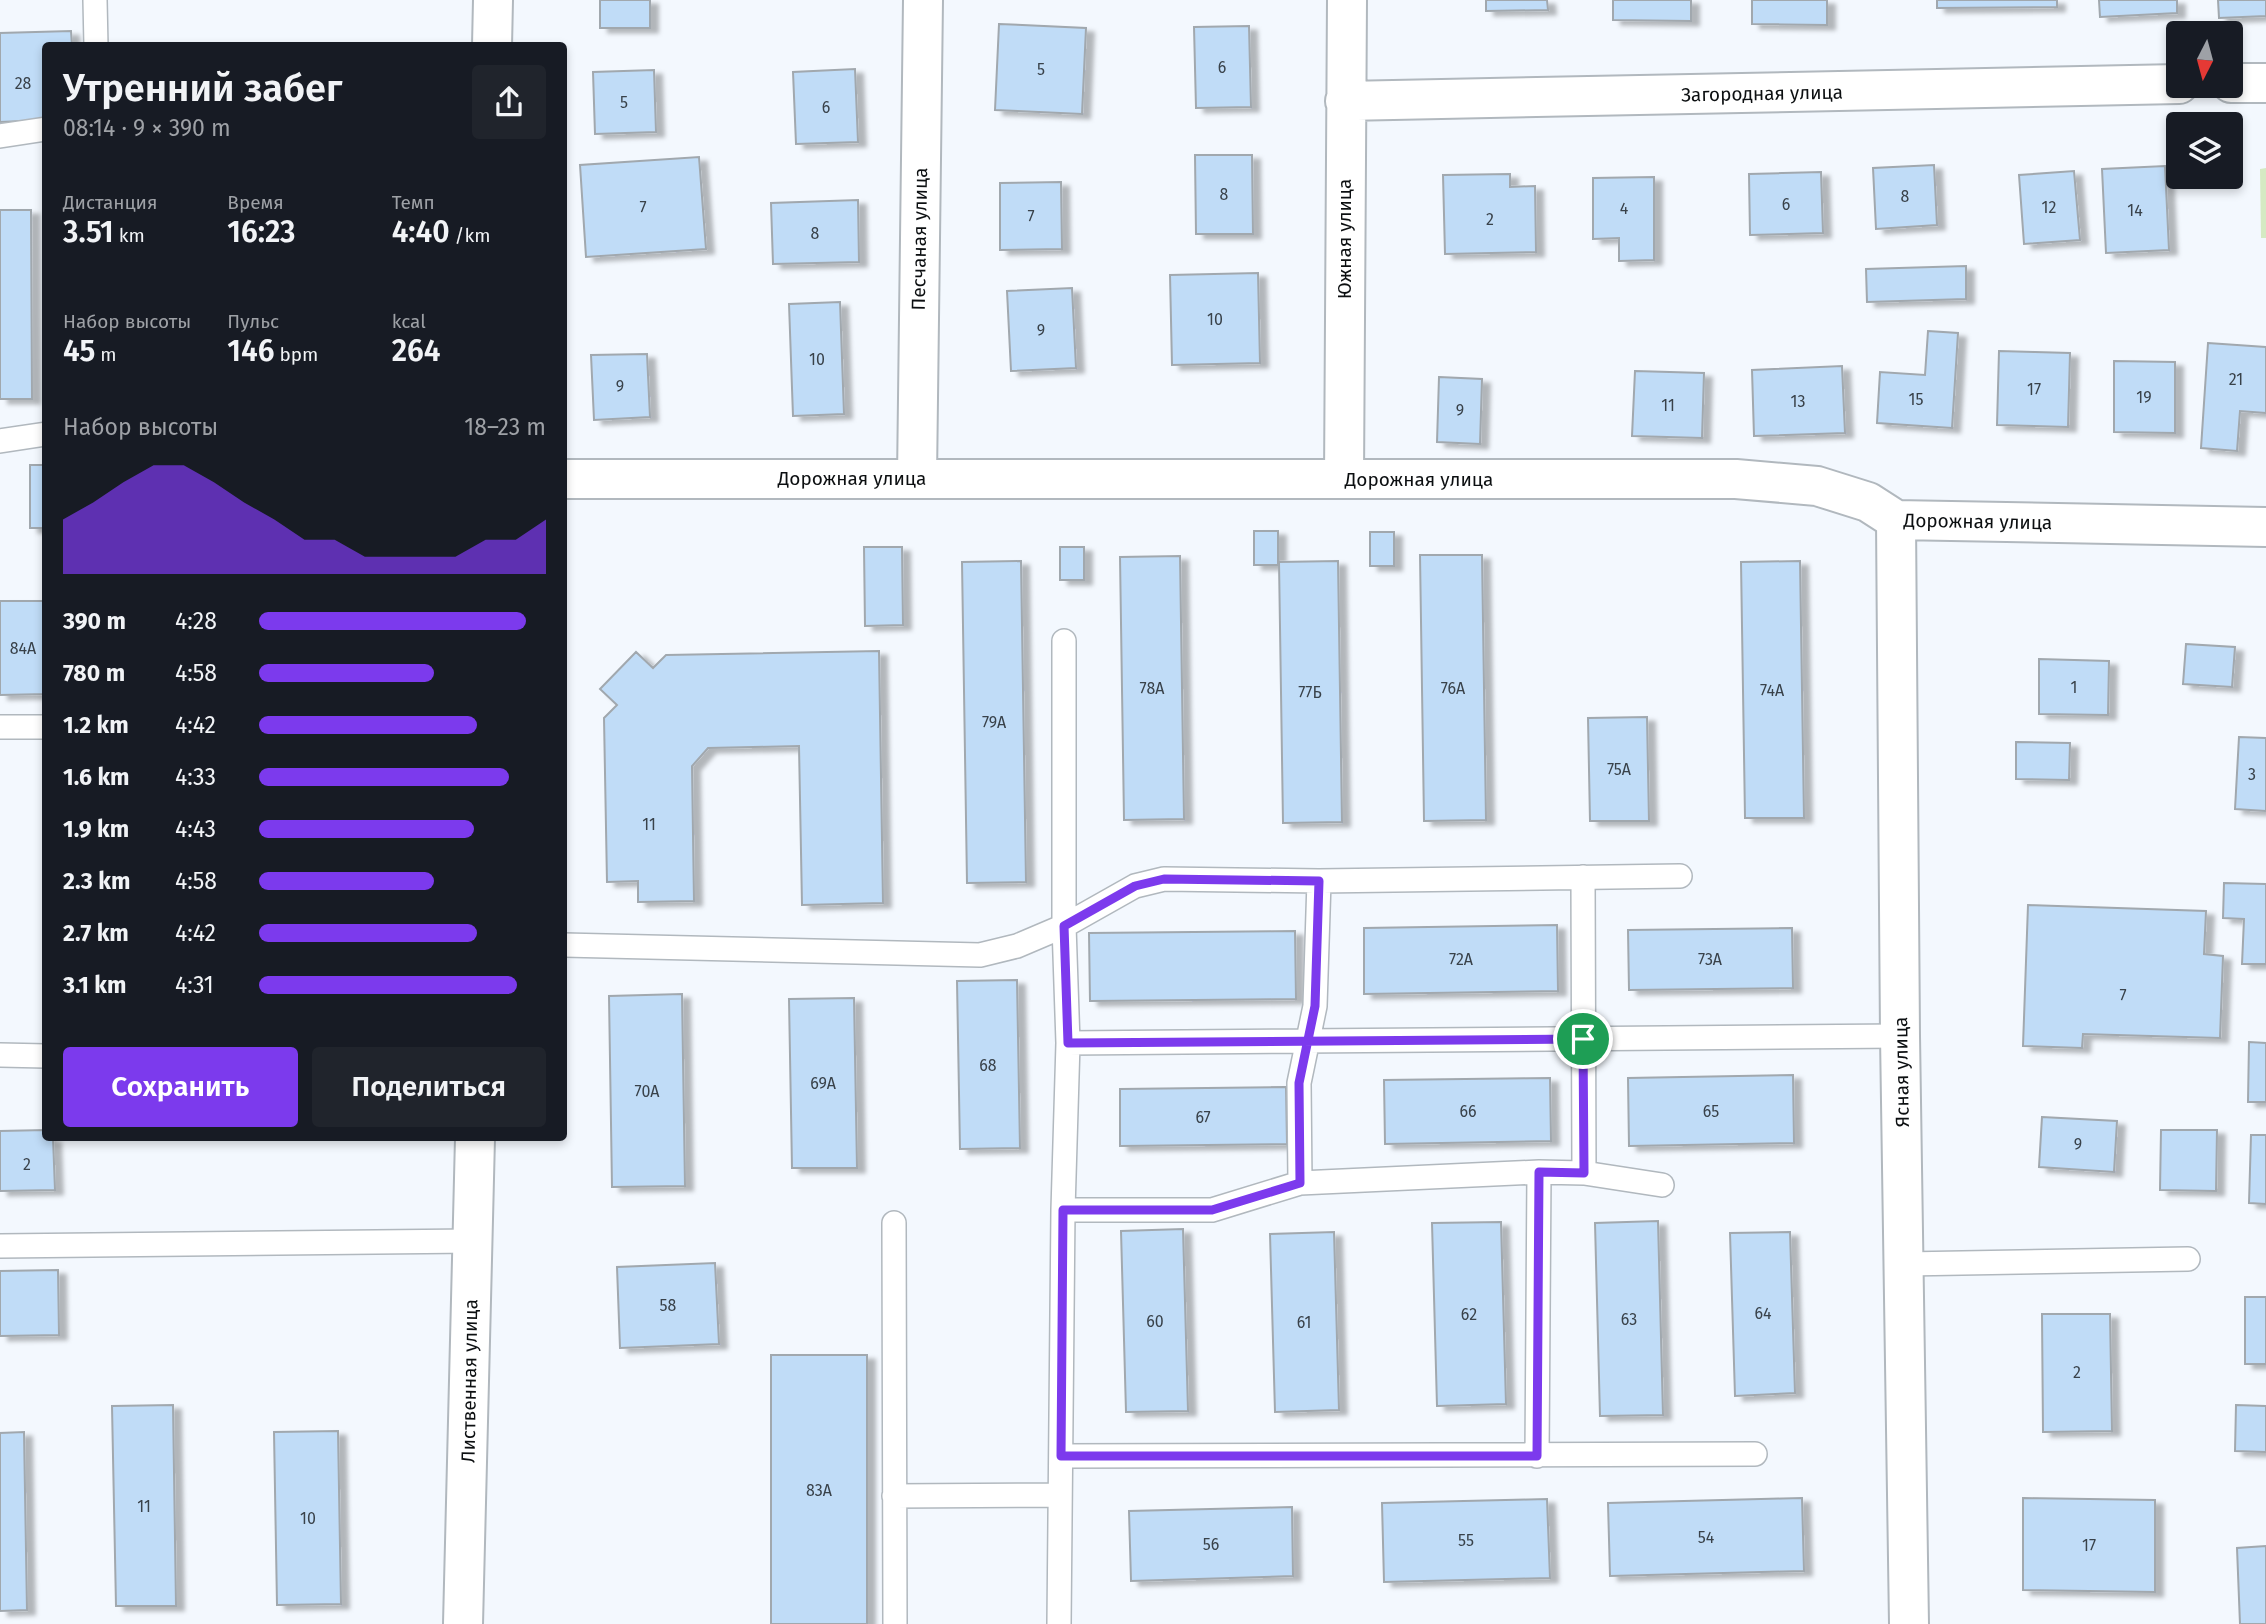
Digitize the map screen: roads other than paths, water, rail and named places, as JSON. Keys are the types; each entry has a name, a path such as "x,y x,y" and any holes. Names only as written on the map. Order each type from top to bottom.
{"street":[{"path":"492,42 493,0"},
{"name":"Песчаная улица","path":"916,478 922,0"},
{"name":"Южная улица","path":"1344,479 1347,0"},
{"path":"2244,83 2266,83"},
{"name":"Загородная улица","path":"1345,101 2166,85"},
{"name":"Дорожная улица","path":"567,479 1736,479 1817,486 1868,502 1896,520 2266,527"},
{"name":"Ясная улица","path":"1896,520 1909,1624"},
{"name":"Лиственная улица","path":"463,1624 475,1141"}],"lane":[{"path":"95,0 96,42"},
{"path":"0,136 42,130"},
{"path":"0,441 42,436"},
{"path":"1059,1624 1063,1210 1068,1043 1064,926 1064,641"},
{"path":"0,727 42,727"},
{"path":"567,945 980,955 1017,946 1064,926 1135,886 1164,879 1319,881 1680,876"},
{"path":"1583,877 1584,1173"},
{"path":"1300,1183 1299,1083 1315,1006 1319,881"},
{"path":"1068,1043 1900,1036"},
{"path":"0,1055 42,1056"},
{"path":"1063,1210 1212,1210 1300,1183 1539,1172 1584,1173 1662,1185"},
{"path":"1537,1456 1539,1172"},
{"path":"894,1223 895,1624"},
{"path":"0,1246 472,1241"},
{"path":"1905,1264 2188,1259"},
{"path":"1061,1456 1755,1454"},
{"path":"894,1496 1060,1495"}]}
